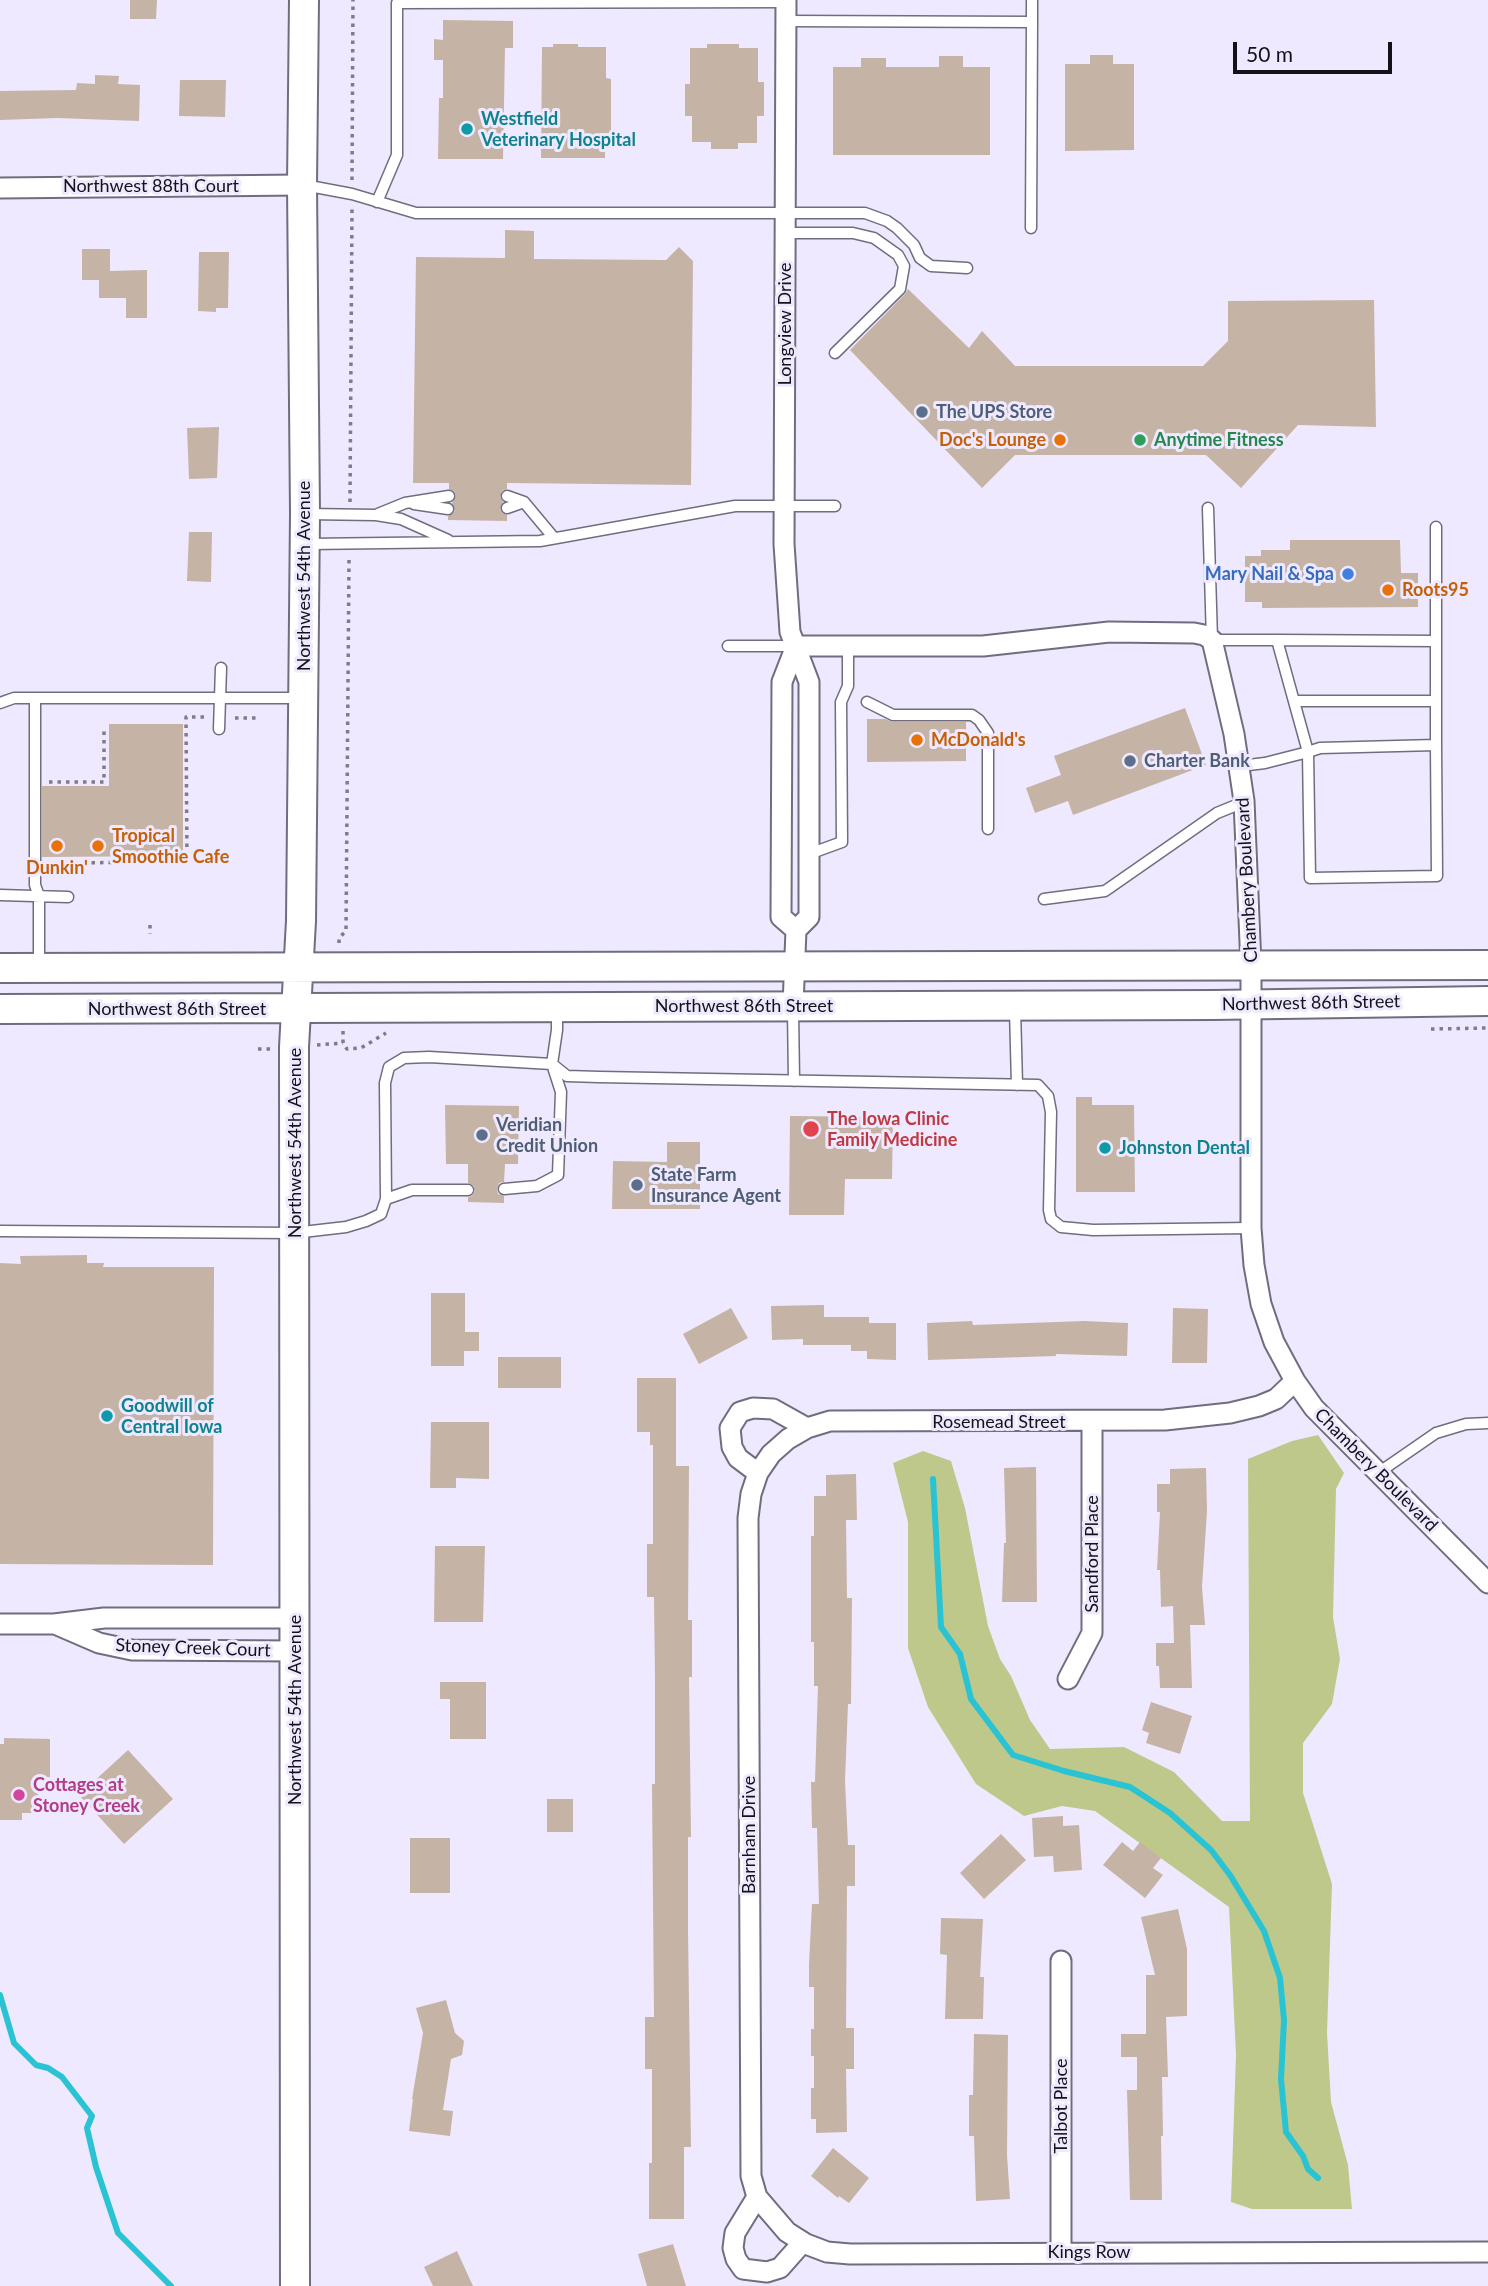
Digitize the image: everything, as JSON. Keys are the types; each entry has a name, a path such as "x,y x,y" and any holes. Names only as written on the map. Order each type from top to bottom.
{"main road":[{"name":"Northwest 54th Avenue","path":"295,2286 294,1233 305,514 302,185 304,0"},
{"name":"Northwest 86th Street","path":"0,968 1488,965"},
{"name":"Northwest 86th Street","path":"0,1009 1488,1001"}],"street":[{"name":"Longview Drive","path":"786,8 784,544 790,632 809,682 809,918 796,930 793,1006"},
{"name":"Northwest 88th Court","path":"0,188 302,185"},
{"path":"796,646 983,646 1109,632 1194,633 1212,640"},
{"name":"Chambery Boulevard","path":"1212,640 1240,766 1244,801 1251,966 1251,1228 1261,1304 1275,1342 1295,1381 1314,1408 1488,1583"},
{"name":"Longview Drive","path":"796,646 782,682 781,903 781,917 796,930"},
{"name":"Rosemead Street","path":"748,1518 751,1494 758,1473 779,1447 807,1428 843,1420 1165,1420 1230,1413 1259,1406 1276,1399 1295,1381"},
{"path":"758,1473 738,1458 732,1447 730,1427 740,1412 753,1408 773,1409 807,1428"},
{"name":"Sandford Place","path":"1068,1679 1092,1633 1092,1422"},
{"name":"Barnham Drive","path":"748,1518 750,2153"},
{"name":"Stoney Creek Court","path":"0,1624 54,1624 104,1618 295,1618"},
{"name":"Stoney Creek Court","path":"54,1624 99,1643 132,1650 295,1651"},
{"name":"Talbot Place","path":"1061,1961 1061,2252"},
{"name":"Kings Row","path":"750,2153 751,2176 757,2197 787,2232 827,2252 1488,2252"},
{"path":"757,2197 735,2233 733,2248 736,2259 744,2269 767,2272 780,2268 803,2242"}],"lane":[{"path":"1031,228 1032,0"},
{"path":"377,202 397,155 397,3 513,1 786,8 1032,22"},
{"path":"302,185 352,194 416,213 852,212 876,216 897,228 914,246 920,258 931,266 967,268"},
{"path":"785,233 852,233 874,237 898,255 904,266 900,289 835,353"},
{"path":"376,515 405,503 449,496"},
{"path":"507,496 524,502 554,538"},
{"path":"507,508 524,502"},
{"path":"405,503 448,509"},
{"path":"304,544 540,541 735,506 835,506"},
{"path":"1208,508 1212,640 1436,641"},
{"path":"305,514 376,515 401,519 451,541"},
{"path":"1277,640 1308,752 1310,878 1437,876 1436,527"},
{"path":"728,646 796,646"},
{"path":"809,854 842,842 841,702 848,686 848,646"},
{"path":"219,729 221,668"},
{"path":"0,703 14,698 303,698"},
{"path":"35,698 35,885 39,896 39,968"},
{"path":"1294,701 1436,701"},
{"path":"867,702 893,715 972,715 979,720 988,733 988,829"},
{"path":"1240,766 1265,763 1320,748 1436,746"},
{"path":"1044,899 1105,891 1217,813 1244,801"},
{"path":"0,895 68,897"},
{"path":"1015,1005 1017,1085"},
{"path":"793,1006 794,1081"},
{"path":"504,1189 537,1186 558,1175 561,1091 552,1064 557,1008"},
{"path":"0,1231 294,1233 346,1227 366,1221 381,1213 386,1199 385,1083 389,1067 404,1058 429,1057 552,1064 568,1076 1038,1085 1048,1096 1051,1112 1049,1210 1051,1219 1061,1227 1093,1230 1251,1228"},
{"path":"386,1199 412,1191 468,1190"},
{"path":"1377,1474 1436,1433 1466,1424 1488,1423"}],"path":[{"path":"352,172 354,0"},
{"path":"350,503 352,216"},
{"path":"339,938 346,931 349,551"},
{"path":"43,863 187,862 186,718 206,718"},
{"path":"232,718 257,718"},
{"path":"42,782 104,782 103,730"},
{"path":"150,925 150,934"},
{"path":"343,1043 347,1049"},
{"path":"258,1049 273,1049"}],"green space":[{"path":"1318,1435 1344,1473 1336,1489 1333,1617 1340,1659 1332,1704 1303,1743 1303,1793 1332,1884 1327,2033 1331,2102 1348,2165 1352,2209 1252,2209 1231,2202 1236,2055 1229,1907 1095,1811 1062,1806 1024,1816 976,1784 928,1707 908,1648 908,1522 893,1463 923,1451 951,1461 965,1508 988,1626 1000,1659 1011,1676 1030,1720 1050,1749 1124,1747 1174,1772 1222,1821 1250,1821 1248,1459 1292,1441"}],"building":[{"path":"130,0 157,0 156,19 130,19"},
{"path":"443,20 513,21 513,48 505,48 503,159 438,159 443,60 434,60 434,39 443,40"},
{"path":"553,44 606,47 606,78 611,79 611,133 605,133 605,158 541,158 542,47 553,47"},
{"path":"707,44 739,44 739,48 758,48 758,82 764,82 764,116 757,116 757,143 738,143 738,149 711,149 711,142 692,142 692,116 685,116 685,84 690,84 690,48 707,48"},
{"path":"1090,55 1113,55 1113,64 1134,64 1134,150 1065,151 1065,64 1090,64"},
{"path":"939,56 963,56 963,67 990,67 990,155 833,155 833,67 861,67 861,58 886,58 886,67 939,67"},
{"path":"95,75 119,76 118,84 140,85 139,121 57,118 0,120 0,91 76,90 77,83 95,84"},
{"path":"180,80 226,80 225,117 179,116"},
{"path":"505,230 534,231 534,259 666,260 679,247 693,261 691,485 507,483 507,489 502,491 500,497 503,502 500,510 507,515 507,521 448,520 448,516 455,511 452,503 456,496 454,491 449,489 449,483 413,483 416,257 505,258"},
{"path":"82,249 110,249 110,271 147,270 147,318 126,318 126,298 99,298 99,280 82,280"},
{"path":"199,252 229,252 228,308 216,308 216,312 198,311"},
{"path":"908,289 969,348 982,331 1015,366 1203,366 1228,341 1228,301 1374,300 1376,427 1298,425 1241,488 1206,455 1015,455 982,488 850,350"},
{"path":"219,427 217,478 189,479 187,428"},
{"path":"189,532 212,532 211,582 187,581"},
{"path":"1290,540 1400,540 1401,573 1418,573 1418,607 1262,608 1262,602 1245,602 1245,556 1261,556 1261,550 1290,550"},
{"name":"Charter Bank","path":"1185,708 1206,765 1073,815 1068,801 1035,813 1026,788 1061,775 1054,756"},
{"name":"McDonald's","path":"867,719 893,722 966,722 966,761 867,762"},
{"path":"109,724 183,724 183,856 42,857 42,786 109,786"},
{"name":"Johnston Dental","path":"1076,1097 1092,1097 1092,1105 1134,1105 1135,1192 1076,1192"},
{"name":"Veridian Credit Union","path":"445,1105 519,1106 518,1164 505,1164 504,1182 499,1183 497,1189 498,1194 504,1196 504,1203 468,1202 468,1197 475,1191 474,1186 468,1183 468,1164 446,1164"},
{"path":"790,1116 893,1117 892,1179 845,1179 844,1215 789,1215"},
{"path":"667,1142 700,1142 700,1209 612,1209 613,1161 667,1162"},
{"name":"Goodwill of Central Iowa","path":"87,1255 87,1263 104,1263 103,1267 214,1267 213,1565 0,1564 0,1263 21,1264 20,1256"},
{"path":"431,1293 465,1293 465,1332 479,1332 479,1351 464,1351 464,1366 431,1366"},
{"path":"824,1305 824,1317 869,1317 869,1323 896,1323 896,1360 867,1359 867,1351 851,1351 851,1345 803,1345 803,1339 772,1340 771,1306"},
{"path":"731,1308 748,1338 699,1364 683,1334"},
{"path":"1173,1308 1208,1309 1207,1363 1172,1363"},
{"path":"972,1321 973,1325 1084,1321 1128,1323 1127,1356 1056,1354 928,1360 927,1323"},
{"path":"498,1357 561,1357 561,1388 498,1388"},
{"path":"637,1378 676,1378 676,1466 689,1466 688,1620 692,1620 692,1677 689,1677 691,1837 688,1837 691,2147 684,2147 684,2219 649,2219 652,2069 645,2069 645,2017 654,2017 652,1784 655,1784 655,1677 654,1597 647,1597 647,1544 653,1544 653,1445 650,1445 650,1432 637,1432"},
{"path":"431,1422 489,1422 489,1479 456,1478 456,1488 430,1488"},
{"path":"1036,1467 1037,1602 1002,1602 1006,1543 1004,1468"},
{"path":"1206,1468 1207,1511 1202,1587 1205,1625 1190,1625 1192,1688 1160,1688 1156,1643 1174,1643 1173,1606 1161,1607 1160,1570 1157,1570 1160,1512 1157,1512 1157,1484 1170,1484 1170,1469"},
{"path":"856,1474 857,1520 846,1520 847,1598 852,1598 851,1704 848,1704 845,1781 848,1845 855,1845 855,1886 847,1886 846,2028 854,2028 854,2069 846,2069 847,2132 816,2133 816,2119 811,2119 811,2088 814,2088 811,2029 814,2029 814,1987 809,1987 812,1904 819,1904 817,1828 812,1828 811,1782 815,1782 818,1686 814,1686 814,1642 811,1642 811,1536 814,1536 814,1496 826,1496 826,1475"},
{"path":"435,1546 485,1546 483,1622 434,1622"},
{"path":"440,1682 486,1682 486,1739 450,1739 450,1699 440,1699"},
{"path":"1151,1702 1192,1716 1180,1754 1146,1743 1149,1733 1142,1730"},
{"name":"Cottages at Stoney Creek","path":"4,1738 50,1739 50,1777 38,1777 38,1813 22,1813 22,1820 0,1820 0,1744 4,1744"},
{"path":"128,1750 173,1799 124,1844 79,1795"},
{"path":"547,1799 573,1799 573,1832 547,1832"},
{"path":"1063,1816 1063,1826 1079,1825 1082,1870 1054,1872 1053,1856 1034,1857 1032,1818"},
{"path":"1001,1834 1026,1860 984,1899 960,1873"},
{"path":"410,1838 450,1838 450,1893 410,1893"},
{"path":"1122,1842 1133,1851 1140,1842 1161,1858 1153,1868 1163,1875 1145,1898 1103,1865"},
{"path":"1178,1909 1187,1949 1187,2016 1166,2017 1168,2077 1162,2077 1162,2200 1130,2200 1127,2090 1137,2090 1137,2057 1121,2057 1121,2034 1146,2034 1146,1975 1155,1975 1141,1917"},
{"path":"941,1918 983,1919 980,1977 984,1977 983,2019 945,2019 947,1955 940,1954"},
{"path":"446,2000 455,2033 464,2041 462,2055 451,2059 443,2110 453,2111 450,2136 409,2131 423,2033 416,2008"},
{"path":"974,2034 1008,2035 1007,2155 1010,2199 976,2201 974,2136 969,2136"},
{"path":"833,2148 869,2178 849,2203 839,2196 838,2198 811,2176"},
{"path":"673,2244 686,2286 647,2286 638,2254"},
{"path":"457,2251 473,2286 433,2286 424,2267"}],"waterway":[{"path":"933,1479 941,1627 960,1654 971,1699 1013,1755 1130,1787 1170,1813 1211,1850 1230,1875 1264,1931 1280,1978 1284,2020 1281,2079 1286,2132 1303,2156 1308,2169 1318,2178"},
{"path":"0,1995 14,2043 36,2065 48,2068 62,2077 92,2116 87,2128 96,2167 118,2233 171,2286"}],"place":[{"name":"Westfield Veterinary Hospital","path":"467,129"},
{"name":"The UPS Store","path":"922,412"},
{"name":"Doc's Lounge","path":"1060,440"},
{"name":"Anytime Fitness","path":"1140,440"},
{"name":"Mary Nail & Spa","path":"1348,574"},
{"name":"Roots95","path":"1388,590"},
{"name":"McDonald's","path":"917,740"},
{"name":"Charter Bank","path":"1130,761"},
{"name":"Dunkin'","path":"57,846"},
{"name":"Tropical Smoothie Cafe","path":"98,846"},
{"name":"The Iowa Clinic Family Medicine","path":"811,1129"},
{"name":"Veridian Credit Union","path":"482,1135"},
{"name":"Johnston Dental","path":"1105,1148"},
{"name":"State Farm Insurance Agent","path":"637,1185"},
{"name":"Goodwill of Central Iowa","path":"107,1416"},
{"name":"Cottages at Stoney Creek","path":"19,1795"}]}
